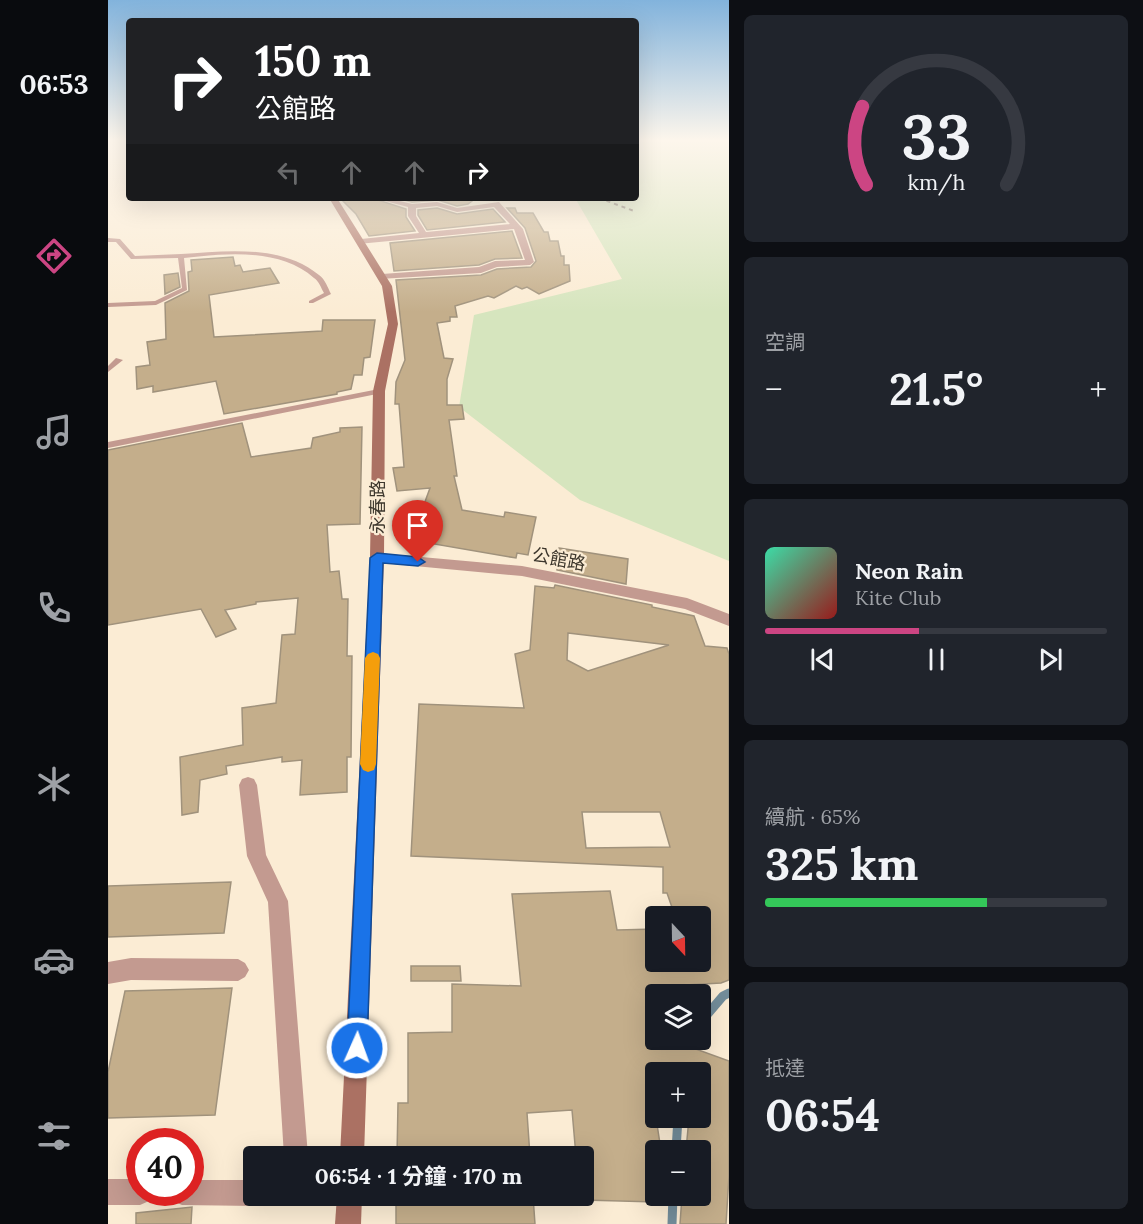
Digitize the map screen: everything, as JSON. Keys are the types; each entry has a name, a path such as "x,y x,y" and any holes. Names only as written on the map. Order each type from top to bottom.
{"street":[{"name":"永春路","path":"335,201 387,286 393,324 379,391 377,558 352,1146"},
{"path":"382,277 481,270 495,264 530,262 519,229 496,204 466,210 437,204 412,206 391,201"},
{"path":"412,206 412,216 424,235"},
{"path":"361,243 515,226"},
{"name":"公館路","path":"377,558 522,571 687,604 729,620"},
{"path":"248,785 257,856 278,901 295,1146"},
{"path":"108,973 130,969 238,970"},
{"path":"108,1192 126,1192"},
{"path":"204,1192 243,1193"},
{"path":"348,1224 349,1206"}],"lane":[{"path":"108,240 118,240 133,258 238,252 278,257 317,276 328,294 311,302"},
{"path":"108,305 156,303 185,289 181,256"},
{"path":"108,370 119,360"},
{"path":"108,445 379,391"}],"green space":[{"path":"729,198 729,561 580,500 459,407 474,315 622,279 577,201"}],"building":[{"path":"343,201 381,201 406,209 406,217 415,231 369,236 356,214"},
{"path":"441,201 472,201 457,206"},
{"path":"437,208 457,214 493,209 505,222 427,230 418,215 418,210"},
{"path":"507,208 515,208 517,213 533,213 544,232 548,232 550,241 558,241 561,256 564,256 564,265 569,265 570,281 539,294 527,287 522,289 516,286 494,298 488,296 455,306 457,317 450,317 450,321 437,323 444,358 453,359 447,379 447,405 462,405 464,419 449,420 457,476 454,476 462,510 504,517 505,512 536,517 528,555 517,553 516,558 411,540 430,488 397,491 393,468 404,467 399,404 395,404 396,382 405,360 396,280 481,275 497,269 531,267 536,261 525,228"},
{"path":"512,231 522,258 495,259 479,265 394,271 390,243"},
{"path":"233,257 235,266 240,265 243,272 270,268 279,283 209,295 214,337 322,331 323,320 375,320 370,357 364,358 362,375 354,375 351,389 337,392 337,394 224,414 216,381 153,392 153,386 137,389 136,367 150,365 147,342 166,339 165,303 189,291 188,272 192,271 191,260"},
{"path":"178,273 180,287 165,294 164,275"},
{"path":"242,423 251,457 311,448 313,438 340,432 340,428 362,427 360,524 327,525 330,572 339,571 342,599 348,599 347,656 352,656 351,757 347,757 347,792 300,795 302,760 282,762 282,757 226,766 227,774 200,780 198,812 182,815 180,757 243,745 242,708 276,703 282,635 295,634 298,598 256,602 256,604 225,610 236,629 216,637 201,609 108,625 108,450"},
{"path":"559,548 628,559 626,584 557,570"},
{"path":"555,585 694,616 705,646 727,648 729,654 729,980 703,984 645,984 645,1050 699,1050 729,1061 729,1176 726,1224 680,1224 681,1206 711,1206 711,1140 687,1140 688,1128 711,1128 711,1062 645,1062 645,1128 658,1128 659,1140 645,1140 645,1202 594,1200 594,1146 575,1146 572,1110 527,1113 529,1146 397,1146 398,1103 408,1103 408,1033 452,1032 452,984 521,986 512,894 610,891 617,930 645,929 645,972 711,972 711,906 672,906 667,893 663,893 663,867 411,856 419,704 524,708 515,654 530,650 535,586 554,588","holes":["568,633 669,645 588,671 567,660","582,812 660,812 670,847 586,848"]},
{"path":"231,882 224,933 108,937 108,886"},
{"path":"411,966 460,966 461,981 411,981"},
{"path":"232,988 215,1115 108,1118 108,1072 125,991"},
{"path":"396,1206 534,1206 535,1224 396,1224"},
{"path":"192,1207 191,1224 136,1224 136,1213"}],"waterway":[{"path":"711,1010 723,996 729,993"},
{"path":"677,1128 677,1140"},
{"path":"672,1224 673,1206"}],"railway":[{"path":"607,201 634,211"}],"slow traffic":[{"path":"368,764 373,658"}],"route":[{"path":"357,1048 377,558 418,562"}]}
